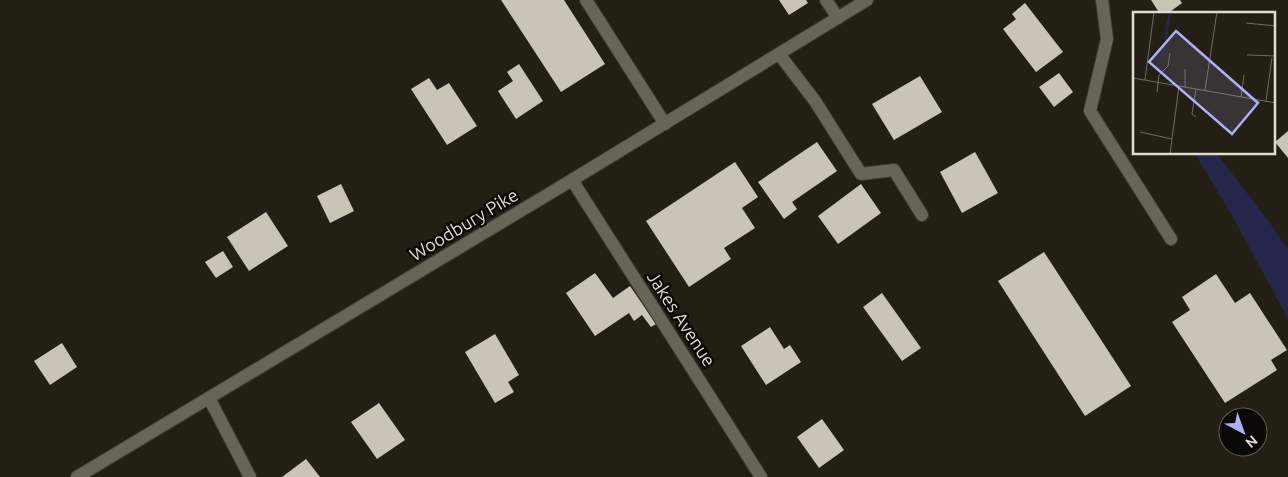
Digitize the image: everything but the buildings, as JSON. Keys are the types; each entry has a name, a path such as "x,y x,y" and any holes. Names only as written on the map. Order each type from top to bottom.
{"street":[{"path":"586,0 664,124"},
{"path":"826,0 838,18"},
{"name":"Woodbury Pike","path":"77,477 572,180 867,0"},
{"path":"1102,0 1107,38 1090,111 1170,239"},
{"path":"779,54 815,101 861,174 894,170 922,215"},
{"name":"Jakes Avenue","path":"572,180 762,477"},
{"path":"209,398 250,477"}],"shaded area":[{"path":"1196,155 1218,155 1288,249 1288,319 1230,212"}]}
